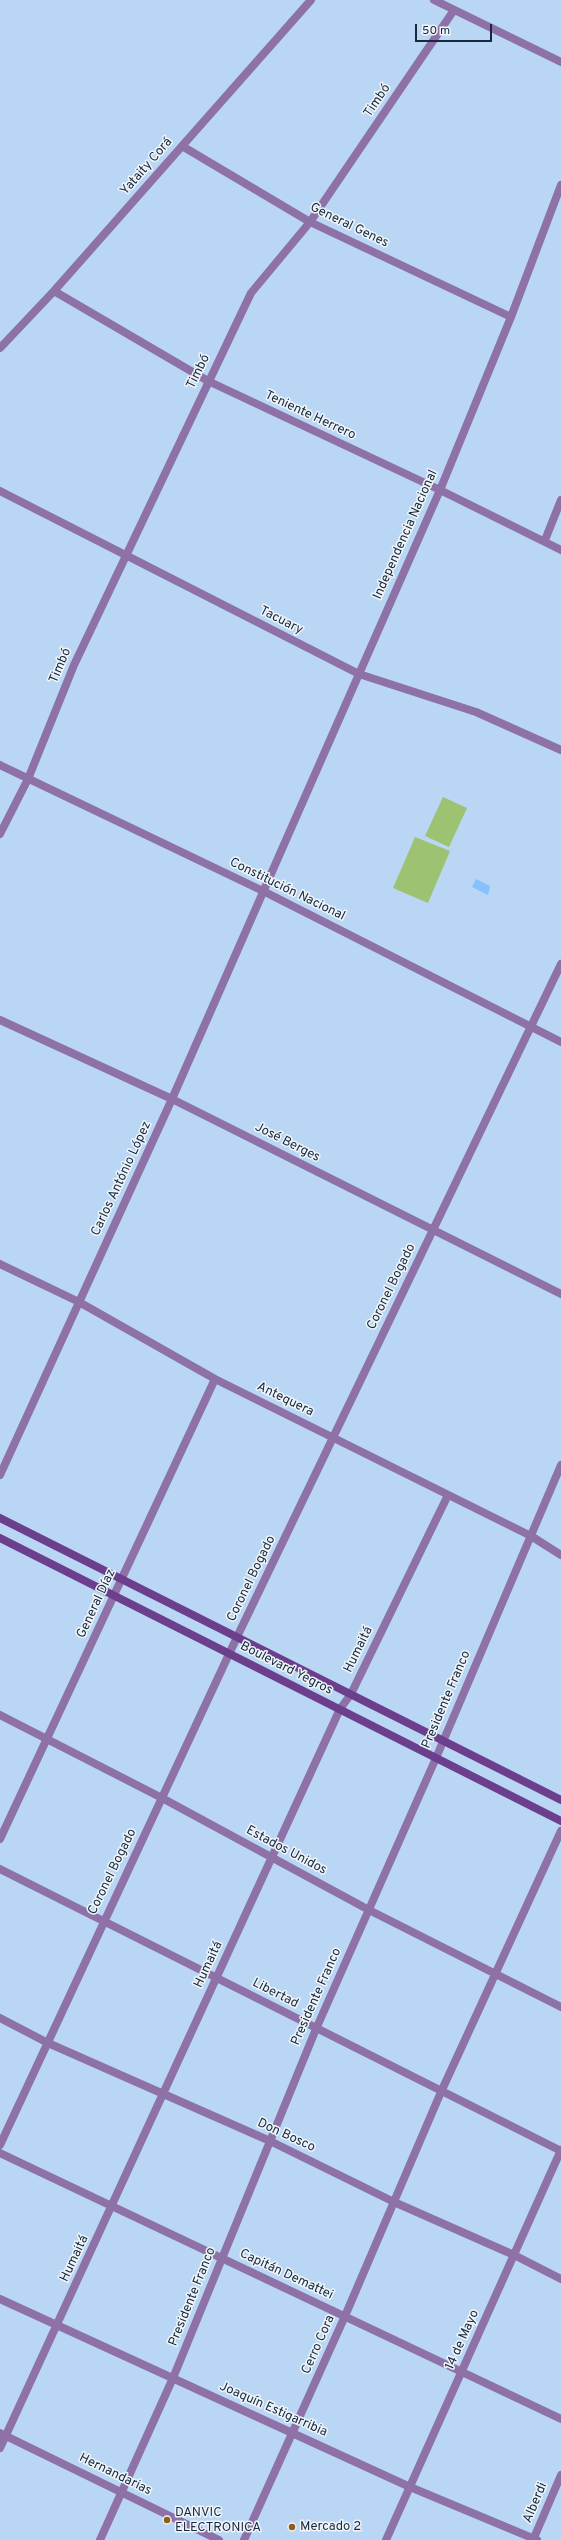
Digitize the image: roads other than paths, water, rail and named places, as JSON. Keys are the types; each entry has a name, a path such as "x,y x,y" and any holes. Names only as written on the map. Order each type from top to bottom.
{"main road":[{"name":"Boulevard Yegros","path":"0,1518 561,1800"},
{"name":"Boulevard Yegros","path":"0,1538 561,1821"}],"street":[{"name":"Yataity Corá","path":"0,348 54,291 311,0"},
{"path":"434,0 561,62"},
{"name":"Timbó","path":"0,834 28,779 74,665 251,293 310,222 454,10"},
{"name":"General Genes","path":"182,146 310,222 512,317"},
{"name":"Independencia Nacional","path":"263,891 440,490 512,317 561,185"},
{"name":"Teniente Herrero","path":"54,291 208,381 545,540 561,550"},
{"name":"Tacuary","path":"0,491 359,674 476,712 561,750"},
{"path":"545,540 561,500"},
{"name":"Constitución Nacional","path":"0,765 263,891 561,1042"},
{"name":"Carlos António López","path":"0,1475 172,1099 263,891"},
{"name":"Coronel Bogado","path":"0,2145 103,1921 237,1637 561,964"},
{"name":"José Berges","path":"0,1020 172,1099 561,1294"},
{"name":"Antequera","path":"0,1264 79,1302 215,1379 530,1536 561,1555"},
{"name":"General Díaz","path":"0,1839 215,1379"},
{"name":"Presidente Franco","path":"100,2540 173,2378 316,2029 436,1758 561,1465"},
{"name":"Humaitá","path":"0,2448 3,2434 57,2326 113,2207 216,1978 340,1709 351,1694 448,1495"},
{"name":"Estados Unidos","path":"0,1715 48,1738 162,1798 369,1910 561,2007"},
{"name":"Cerro Cora","path":"244,2540 345,2316 441,2092 561,1830"},
{"name":"Libertad","path":"0,1868 316,2029 561,2151"},
{"name":"Don Bosco","path":"0,2018 48,2043 270,2141 394,2202 514,2256 561,2279"},
{"name":"14 de Mayo","path":"386,2540 561,2151"},
{"name":"Capitán Demattei","path":"0,2153 561,2418"},
{"name":"Joaquín Estigarribia","path":"0,2299 410,2487 535,2540"},
{"name":"Hernandarias","path":"3,2434 219,2540"},
{"name":"Alberdi","path":"535,2540 561,2475"}],"water":[{"path":"476,879 490,886 488,895 472,887"}],"place":[{"name":"DANVIC ELECTRONICA","path":"167,2520"},
{"name":"Mercado 2","path":"292,2527"}]}
